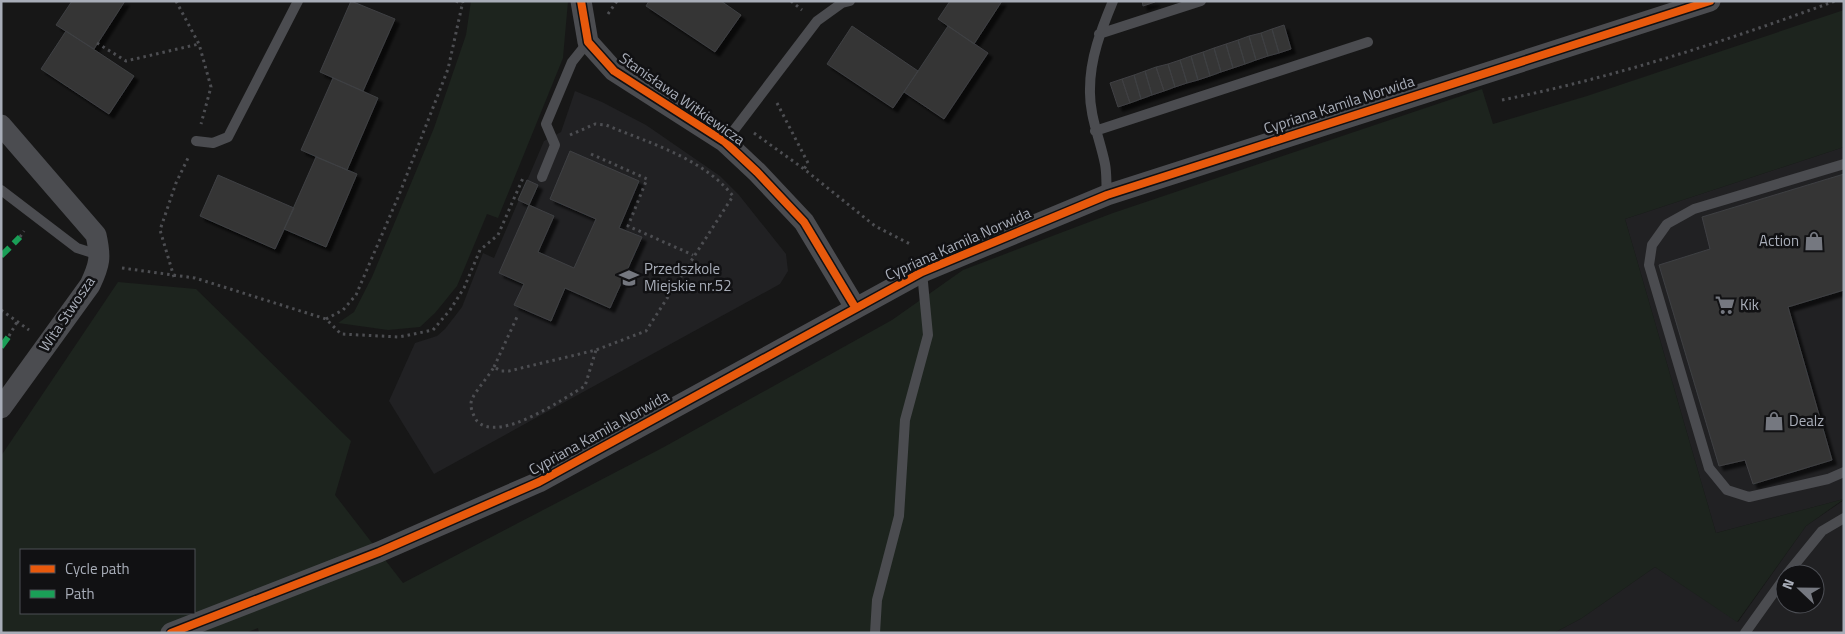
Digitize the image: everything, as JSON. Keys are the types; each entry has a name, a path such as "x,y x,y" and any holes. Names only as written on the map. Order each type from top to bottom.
{"street":[{"path":"581,1 588,42"},
{"name":"Cypriana Kamila Norwida","path":"170,633 379,552 539,482 855,307 922,272 1107,195 1710,1"},
{"name":"Stanisława Witkiewicza","path":"588,42 614,71 725,142 804,222 841,280 855,307"},
{"path":"1,125 96,235 100,255"},
{"name":"Wita Stwosza","path":"1,408 90,285 99,266 100,255"}],"lane":[{"path":"196,141 213,143 228,136 298,1"},
{"path":"725,142 770,86 818,20 842,3 850,1"},
{"path":"1107,195 1105,164 1095,131 1089,90 1093,58 1099,34 1113,1"},
{"path":"1099,34 1201,1"},
{"path":"542,177 555,145 546,124 572,62 588,42"},
{"path":"1095,131 1368,42"},
{"path":"1844,164 1694,210 1666,224 1652,245 1649,265 1709,468 1727,490 1749,497 1828,479 1844,472"},
{"path":"1,190 77,248 100,255"},
{"path":"874,633 876,600 899,516 905,420 928,334 922,272"},
{"path":"1795,564 1822,531 1844,518"},
{"path":"1745,633 1775,591"}],"path":[{"path":"326,320 343,310 356,295 399,194 448,69 463,3 456,1"},
{"path":"1502,100 1572,86 1704,47 1835,1"},
{"path":"98,43 126,61 199,44"},
{"path":"770,86 776,92 777,106 808,163 804,169 875,226 912,245"},
{"path":"494,367 501,371 509,371 596,350 646,331 732,196 726,187 696,165 606,125 595,124 584,127 555,145"},
{"path":"591,154 647,179 628,226 694,255"},
{"path":"119,267 195,278 326,320 341,334 399,337 432,330 450,310 464,288 480,250 498,235 524,176"},
{"path":"1,310 31,331"},
{"path":"518,317 494,367 472,400 471,409 480,424 500,427 514,425 586,386 596,350"},
{"path":"9,336 17,322"}],"shaded area":[{"path":"471,1 568,1 563,58 498,218 487,214 457,286 435,313 420,327 388,330 338,323 354,312 372,277 434,128 466,35"},
{"path":"1844,10 1844,147 1625,219 1716,533 1844,499 1806,526 1779,564 1775,564 1775,569 1737,622 1655,567 1582,618 1554,633 259,633 258,628 246,633 1,633 1,456 118,282 196,289 351,441 335,495 403,583 664,447 892,320 963,270 1113,213 1482,89 1493,124 1587,96"},
{"name":"Przedszkole Miejskie nr.52","path":"575,91 602,102 646,125 720,176 739,195 786,254 788,271 780,284 434,474 389,401 415,343 437,336 445,329 462,307 483,253 494,258 544,141 561,132"},
{"path":"1844,147 1844,499 1716,533 1625,219"},
{"path":"1844,500 1844,633 1554,633 1582,618 1655,567 1738,622 1775,570 1775,614 1825,614 1825,564 1779,564 1806,526"}],"building":[{"path":"72,1 125,1 94,49 56,25"},
{"path":"351,1 395,19 363,91 320,72"},
{"path":"649,1 721,1 741,15 715,52 646,6"},
{"path":"950,1 1002,1 974,44 938,19"},
{"path":"1142,1 1155,1 1155,2 1143,6"},
{"path":"1284,25 1291,49 1279,53 1272,29"},
{"path":"852,26 918,71 893,108 827,64"},
{"path":"948,26 988,53 944,119 904,92"},
{"path":"1272,29 1279,53 1268,56 1261,33"},
{"path":"66,31 134,76 109,114 41,69"},
{"path":"1261,33 1268,56 1256,60 1249,36"},
{"path":"1249,36 1256,60 1245,64 1238,40"},
{"path":"1238,40 1245,64 1233,68 1226,44"},
{"path":"1226,44 1233,68 1221,72 1214,48"},
{"path":"1214,48 1221,72 1210,76 1203,52"},
{"path":"1203,52 1210,76 1198,80 1191,56"},
{"path":"1191,56 1198,80 1187,83 1180,60"},
{"path":"1180,60 1187,83 1175,87 1168,64"},
{"path":"1168,64 1175,87 1164,91 1156,67"},
{"path":"1156,67 1164,91 1152,95 1145,71"},
{"path":"1145,71 1152,95 1141,99 1134,75"},
{"path":"1134,75 1141,99 1130,103 1122,79"},
{"path":"333,78 378,98 347,170 301,150"},
{"path":"1122,79 1130,103 1118,107 1110,83"},
{"path":"570,151 639,181 619,228 642,237 610,308 565,288 551,321 514,305 524,284 499,273 529,205 554,216 538,252 574,268 596,219 550,199"},
{"path":"316,157 357,174 326,247 284,229"},
{"path":"1844,174 1844,290 1788,307 1832,460 1753,484 1745,460 1719,466 1659,265 1710,249 1702,217"},
{"path":"218,175 294,208 275,249 200,216"},
{"path":"527,180 538,185 529,205 518,200"}],"marked path":[{"path":"1,256 20,237"},
{"path":"1,347 9,336"}],"cycle path":[{"path":"581,1 588,42 614,71 725,142 757,172 804,222 855,307"},
{"path":"171,633 379,552 539,482 922,272 1107,195 1710,1"}],"place":[{"name":"Action","path":"1814,241"},
{"name":"Przedszkole Miejskie nr.52","path":"629,278"},
{"name":"Kik","path":"1725,305"},
{"name":"Dealz","path":"1774,421"}]}
